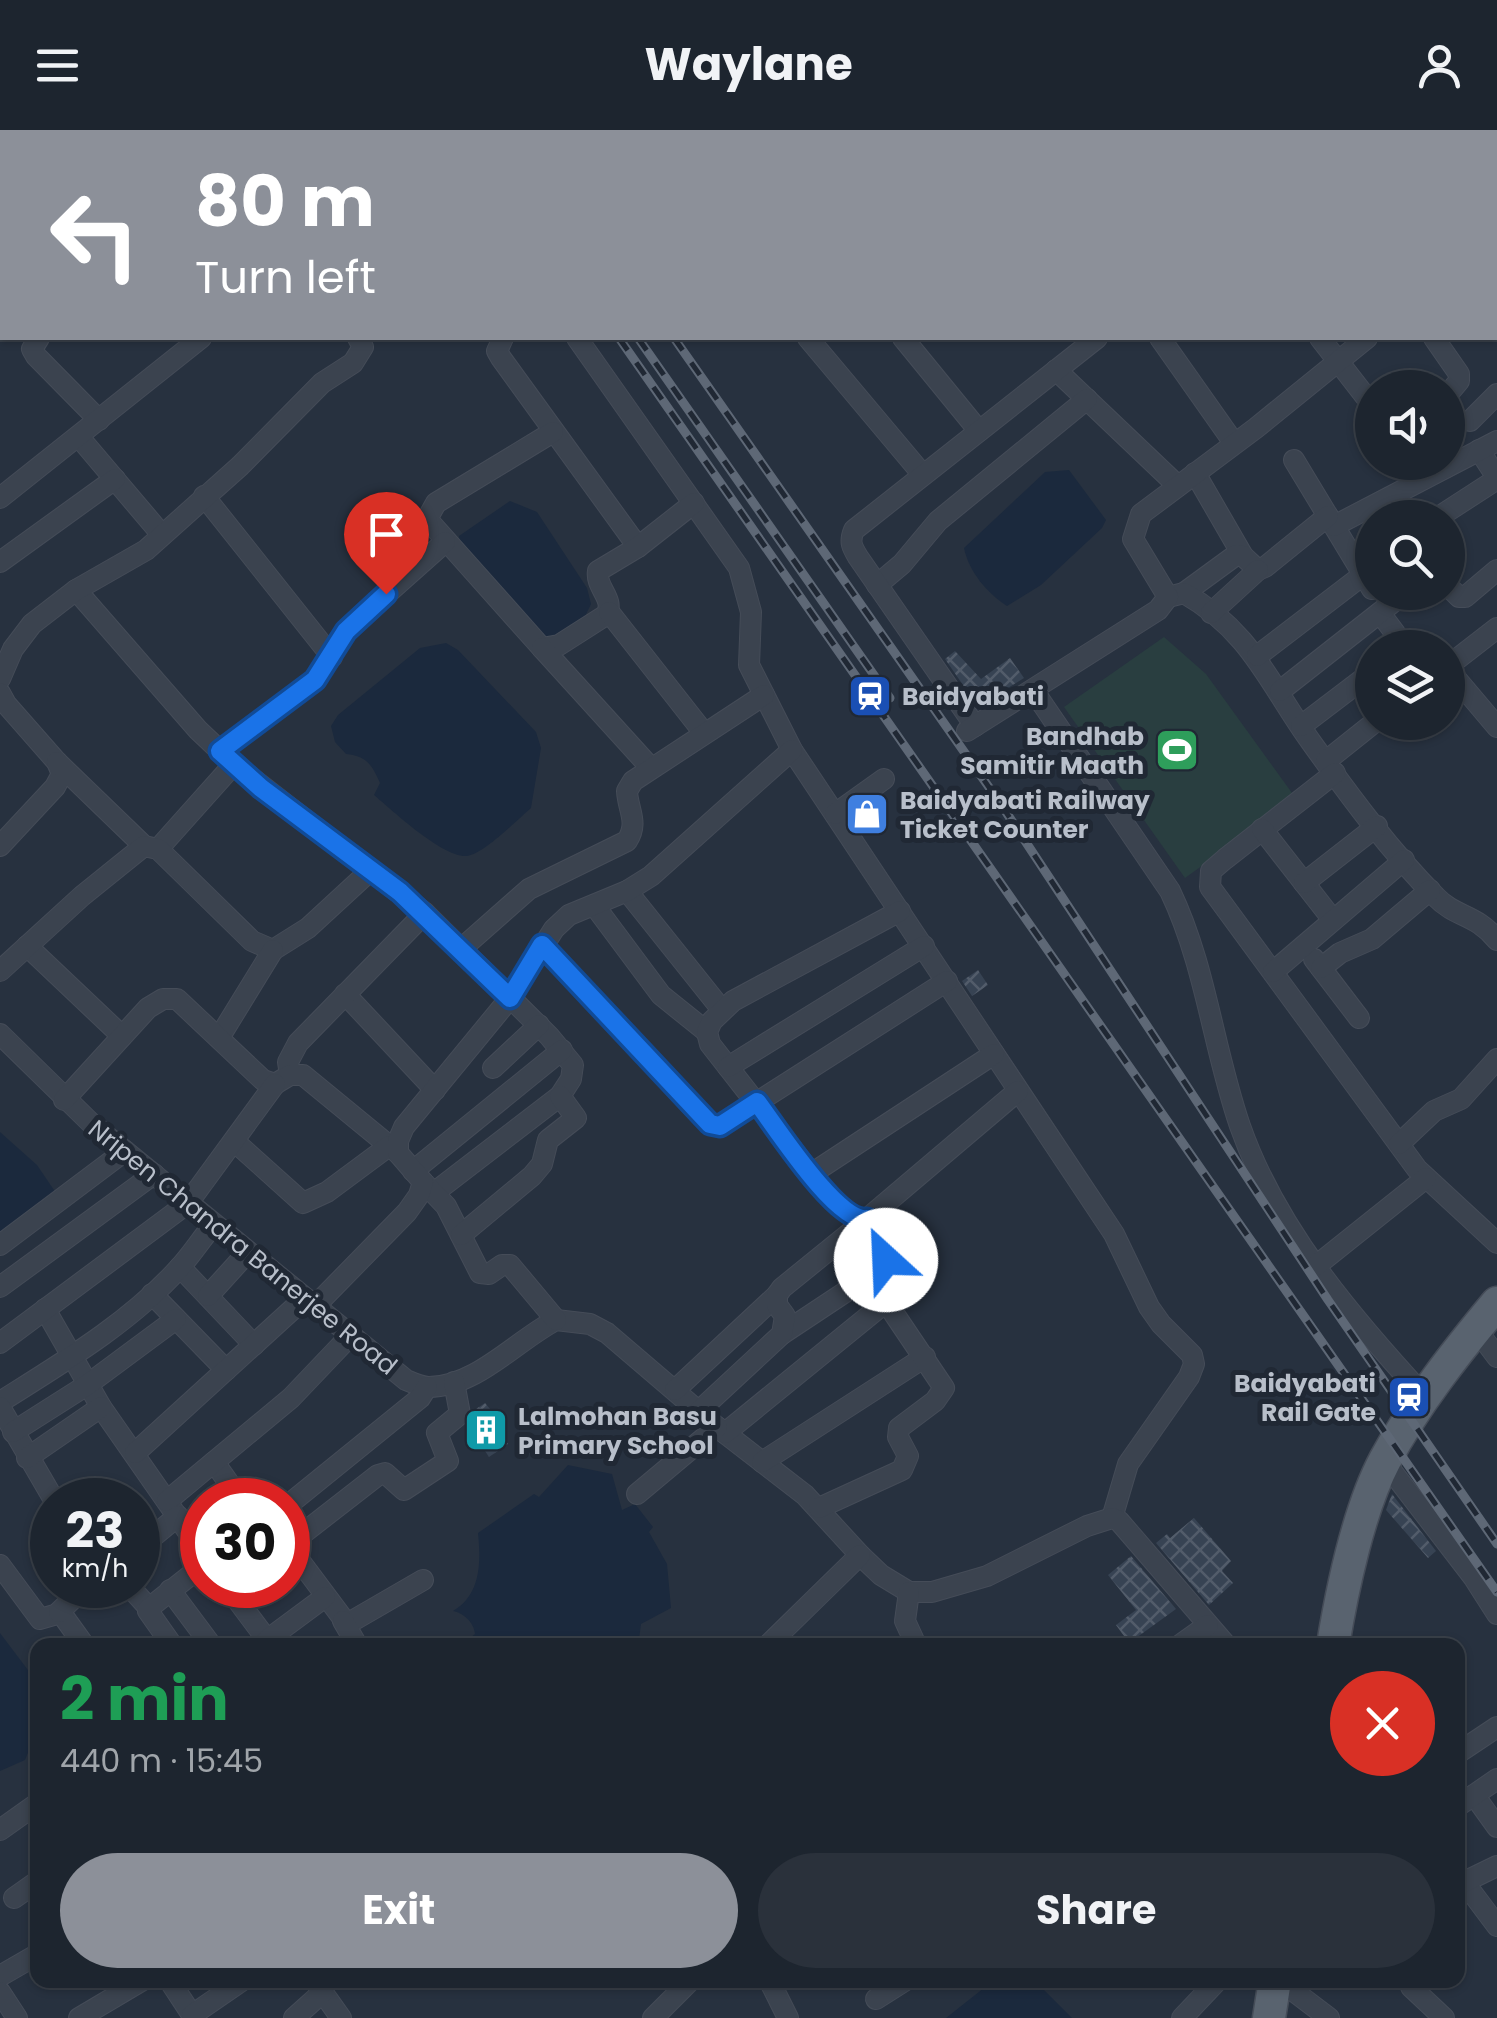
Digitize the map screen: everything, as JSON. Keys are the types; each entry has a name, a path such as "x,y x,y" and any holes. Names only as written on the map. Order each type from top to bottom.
{"main road":[{"path":"1333,1638 1343,1586 1384,1461 1425,1397 1497,1302"},
{"path":"1268,2018 1275,1988"}],"street":[{"path":"38,340 32,348 36,356 99,420"},
{"path":"0,498 199,340"},
{"path":"0,679 7,642 76,590 132,560 240,466 322,383 352,363 363,347 359,340"},
{"path":"502,340 497,351 638,546"},
{"path":"578,340 739,568 751,612 748,665 792,750 1114,1234 1149,1307 1192,1355 1194,1364 1189,1378 1128,1464 1112,1518"},
{"path":"810,340 922,476"},
{"path":"906,340 979,431"},
{"path":"1094,340 854,530 850,538 851,546 971,729 1146,620 1228,558 1236,554 1250,563"},
{"path":"1161,340 1234,443"},
{"path":"1321,340 1355,384"},
{"path":"1364,340 1140,514 1133,539 1176,595 1212,613 1257,656 1330,767 1430,890 1447,906 1486,925 1497,940"},
{"path":"1435,340 1456,370"},
{"path":"1056,370 1186,480 1250,563"},
{"path":"1470,421 1497,394"},
{"path":"877,585 902,564 938,521 1086,399"},
{"path":"552,432 436,503 427,519 650,768"},
{"path":"79,437 162,534"},
{"path":"1465,500 1496,476 1488,446"},
{"path":"1294,460 1355,562"},
{"path":"0,562 114,479"},
{"path":"1212,613 1250,563 1405,480"},
{"path":"204,496 332,656"},
{"path":"694,503 638,546 598,570 597,578 609,601 609,612 704,734"},
{"path":"0,971 151,847 227,758 315,680 346,631 445,542"},
{"path":"1465,597 1497,570"},
{"path":"76,590 227,758 424,913 539,1025 573,1065 571,1080 560,1096 424,1181"},
{"path":"1257,656 1355,606"},
{"path":"1280,692 1361,610"},
{"path":"542,648 559,646 609,612"},
{"path":"1465,654 1497,628"},
{"path":"1301,726 1355,685"},
{"path":"1465,688 1497,727"},
{"path":"1032,690 1170,891 1195,952 1248,1146 1271,1193 1317,1265 1368,1333 1425,1397"},
{"path":"0,693 57,762 252,942 273,950"},
{"path":"461,949 529,889 627,840 633,831 627,791 633,781 764,695"},
{"path":"1357,740 1262,830 1211,871 1208,880 1426,1178 1497,1243"},
{"path":"234,1141 303,1203 393,1150 404,1127 510,998 542,945 569,916 627,892 662,866 792,750"},
{"path":"0,846 55,788 62,774 57,762"},
{"path":"835,814 884,779"},
{"path":"1304,882 1376,826"},
{"path":"1262,830 1333,920"},
{"path":"1273,972 1404,860"},
{"path":"219,1038 273,950 308,928 371,870"},
{"path":"1321,968 1340,953 1372,939 1430,890"},
{"path":"627,892 722,1010"},
{"path":"594,905 661,995 707,1032 710,1044 811,1174 852,1217 865,1221 886,1260 870,1278 782,1334 698,1411"},
{"path":"707,1032 733,1001 900,910"},
{"path":"0,1343 188,1203 283,1080 291,1052 424,913"},
{"path":"542,945 710,1124 720,1126 946,981"},
{"path":"1304,945 1359,1018"},
{"path":"27,946 122,1036"},
{"path":"728,1067 924,946"},
{"path":"345,994 435,1090"},
{"path":"64,1100 148,1008 163,998 177,999 263,1080 303,1075 424,1181 446,1206 480,1273 490,1274 510,1264 556,1320 590,1324 607,1333 819,1508 881,1575 909,1592 932,1592 987,1576 1086,1526 1112,1518 1119,1521 1220,1638"},
{"path":"493,1068 539,1025"},
{"name":"Nripen Chandra Banerjee Road","path":"2,1038 64,1100 406,1380 427,1387 454,1382 478,1371 556,1320"},
{"path":"473,1043 511,1091"},
{"path":"136,1454 407,1212 424,1181 511,1091 562,1050"},
{"path":"811,1174 994,1054"},
{"path":"1399,1144 1434,1110 1462,1099 1497,1059"},
{"path":"675,1390 777,1295 1018,1091"},
{"path":"461,1235 532,1176 542,1164 548,1140 572,1124 576,1118 560,1096"},
{"path":"0,1246 125,1151"},
{"path":"0,1287 154,1174"},
{"path":"1317,1265 1426,1178"},
{"path":"40,1478 0,1404 152,1294 180,1267 214,1224"},
{"path":"208,1296 248,1252"},
{"path":"180,1267 254,1345"},
{"path":"819,1508 902,1470 908,1456 898,1437 899,1428 935,1401 944,1388 870,1278"},
{"path":"152,1294 226,1370"},
{"path":"777,1295 776,1305 784,1316 782,1334"},
{"path":"637,1494 886,1302"},
{"path":"45,1310 100,1407 180,1519"},
{"path":"13,1432 87,1386 176,1320"},
{"path":"1476,1329 1497,1357"},
{"path":"160,1524 214,1462 290,1398 350,1336"},
{"path":"762,1462 925,1356"},
{"path":"353,1638 288,1545 378,1475 385,1473 404,1490 448,1462 437,1434 460,1414 454,1382"},
{"path":"310,1487 420,1398 427,1387"},
{"path":"27,1458 100,1407"},
{"path":"1384,1461 1497,1614"},
{"path":"214,1462 225,1478"},
{"path":"775,1638 860,1556"},
{"path":"0,1565 40,1619 63,1608"},
{"path":"342,1621 348,1624 423,1580"},
{"path":"160,1598 180,1582"},
{"path":"170,1590 207,1638"},
{"path":"909,1592 905,1621 913,1638"},
{"path":"273,1638 326,1598"},
{"path":"148,1608 167,1638"},
{"path":"243,1608 265,1638"},
{"path":"59,1612 79,1638"},
{"path":"1189,1638 1208,1624"},
{"path":"1465,1748 1497,1727"},
{"path":"1497,1779 1466,1800 1497,1827"},
{"path":"0,1830 30,1809"},
{"path":"1465,1877 1497,1866"},
{"path":"1465,1882 1493,1914"},
{"path":"14,1898 30,1887"},
{"path":"0,1976 30,1959"},
{"path":"80,2018 131,1988"},
{"path":"174,1988 193,2016 232,1988"},
{"path":"294,2018 316,1988"},
{"path":"319,1988 341,2018"},
{"path":"653,2018 683,1988"},
{"path":"772,1988 788,2018"},
{"path":"876,1999 892,1988"},
{"path":"1182,2018 1210,1988"},
{"path":"1288,1988 1329,2018"},
{"path":"1413,1988 1444,2018"},
{"path":"0,1992 17,2018"}],"green space":[{"name":"Bandhab Samitir Maath","path":"1164,637 1206,674 1292,793 1288,804 1185,878 1064,707"}],"water":[{"path":"1069,470 1106,520 1041,585 1007,606 980,581 964,548 1045,472"},
{"path":"510,501 537,512 587,588 591,604 579,629 535,637 462,554 459,536"},
{"path":"446,643 458,650 536,732 541,748 531,808 491,843 467,856 432,842 374,795 380,783 374,771 364,759 346,754 335,742 331,726 338,715 420,648"},
{"path":"0,1132 37,1165 56,1193 0,1235"},
{"path":"568,1465 612,1474 622,1510 635,1504 653,1527 649,1532 667,1564 671,1608 641,1624 639,1638 470,1638 475,1634 473,1626 453,1611 474,1587 479,1566 478,1533 534,1494 539,1497"},
{"path":"0,1633 30,1673 30,1749 25,1760 0,1771"},
{"path":"984,1988 1042,1988 1072,2018 946,2018"}],"building":[{"path":"955,651 981,679 1010,658 1024,678 988,700 982,692 972,698 945,659"},
{"path":"978,970 988,985 972,996 962,981"},
{"name":"Lalmohan Basu Primary School","path":"485,1403 500,1421 503,1429 498,1431 508,1444 489,1457 468,1425 473,1411"},
{"path":"1392,1494 1436,1551 1428,1558 1386,1510"},
{"path":"1194,1518 1231,1561 1222,1571 1233,1583 1209,1605 1156,1543 1167,1534 1170,1538"},
{"path":"1131,1556 1176,1609 1136,1638 1125,1638 1116,1625 1136,1610 1108,1575"}],"railway":[{"path":"620,340 1497,1592"},
{"path":"639,340 890,698"},
{"path":"675,340 1000,803 1328,1300 1497,1544"}],"place":[{"name":"Baidyabati","path":"870,696"},
{"name":"Bandhab Samitir Maath","path":"1177,750"},
{"name":"Baidyabati Railway Ticket Counter","path":"867,814"},
{"name":"Baidyabati Rail Gate","path":"1409,1397"},
{"name":"Lalmohan Basu Primary School","path":"486,1430"}],"route":[{"path":"386,594 346,631 315,680 220,751 261,788 400,892 510,998 542,945 710,1124 720,1126 757,1102 824,1191 852,1217 867,1219 862,1222 886,1260"}]}
